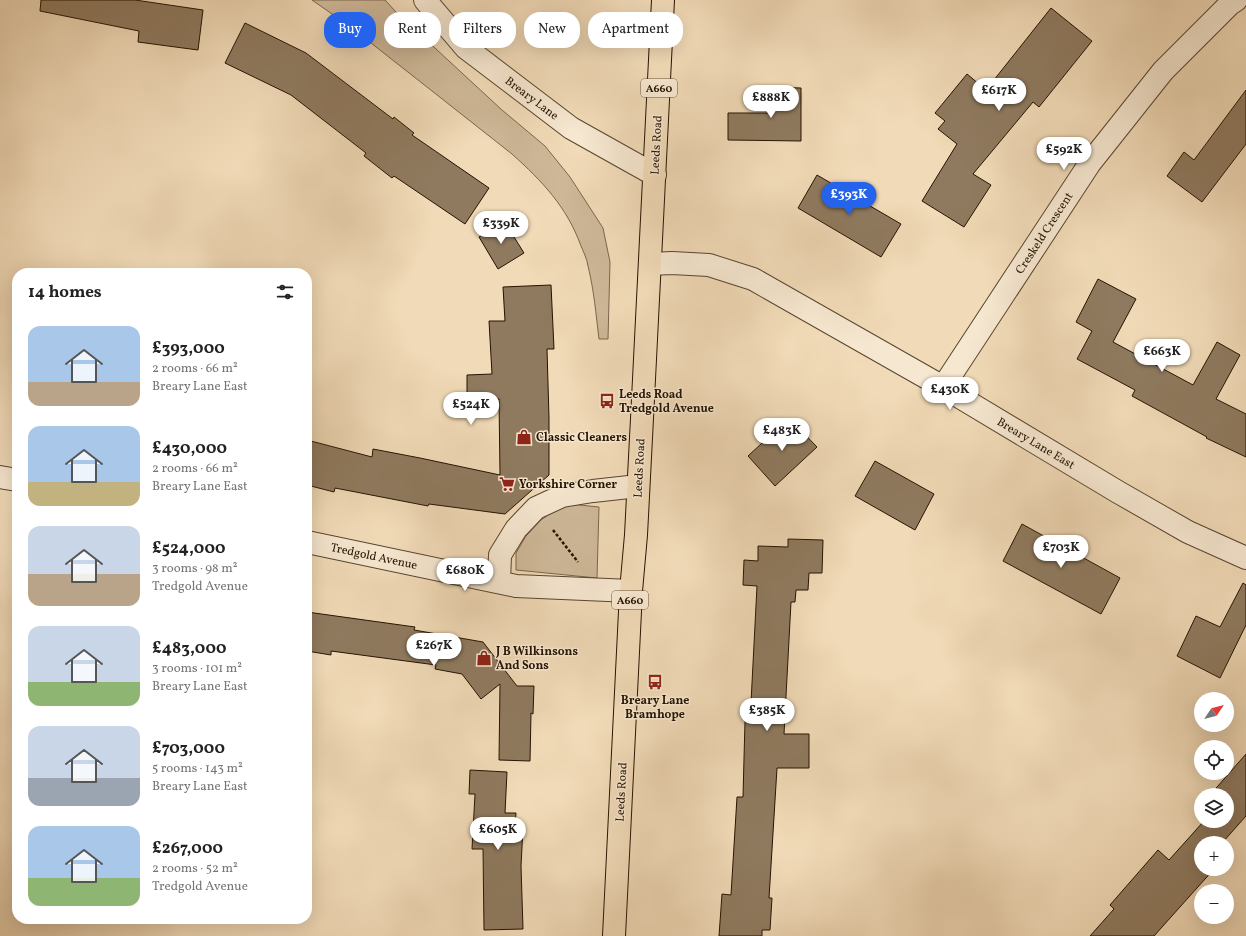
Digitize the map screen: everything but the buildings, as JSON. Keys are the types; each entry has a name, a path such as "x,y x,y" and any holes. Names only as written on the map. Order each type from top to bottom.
{"highway":[{"name":"Leeds Road","path":"614,936 663,0"}],"street":[{"name":"Breary Lane","path":"425,0 466,48 571,128 655,175"},
{"name":"Creskeld Crescent","path":"943,387 1090,163 1163,71 1230,4 1236,0"},
{"name":"Breary Lane East","path":"650,264 672,263 709,265 753,279 943,387 1118,492 1188,532 1246,558"},
{"path":"0,477 12,479"},
{"path":"498,582 500,555 516,529 536,508 562,496 638,486"},
{"name":"Tredgold Avenue","path":"312,543 516,586 631,591"}],"path":[{"path":"536,508 579,562"}],"shaded area":[{"path":"312,0 385,0 396,12 384,12 384,48 435,48 502,110 545,146 570,177 603,228 610,262 608,339 599,339 588,263 575,232 561,207 543,185 512,154 376,47 376,12 329,12"},
{"path":"570,504 599,507 597,578 516,570 516,553 526,536 541,520 558,508"}],"place":[{"name":"Leeds Road Tredgold Avenue","path":"607,401"},
{"name":"Classic Cleaners","path":"524,437"},
{"name":"Yorkshire Corner","path":"507,484"},
{"name":"J B Wilkinsons And Sons","path":"484,658"},
{"name":"Breary Lane Bramhope","path":"655,682"}]}
